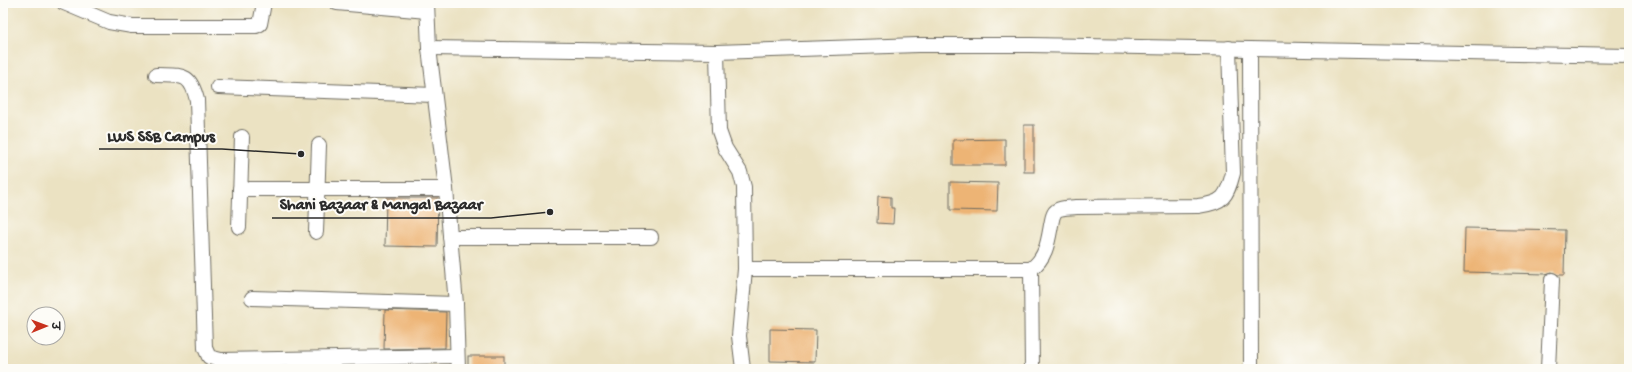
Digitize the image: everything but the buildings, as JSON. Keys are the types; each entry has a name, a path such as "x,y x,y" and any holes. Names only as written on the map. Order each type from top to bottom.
{"street":[{"path":"64,3 109,22 132,26 256,26 260,24 264,3"},
{"path":"156,75 185,78 191,82 197,100 205,348 209,357 222,360 458,362 456,304 446,189 429,48 427,7 337,3"},
{"path":"429,48 717,52 918,45 1016,45 1629,56"},
{"path":"745,269 1031,269 1038,264 1044,256 1052,218 1055,212 1059,209 1076,207 1211,205 1221,199 1229,190 1233,173 1229,48"},
{"path":"1250,49 1251,369"},
{"path":"717,52 719,131 725,148 740,172 744,187 745,269 739,336 743,369"},
{"path":"218,87 434,95"},
{"path":"239,227 242,137"},
{"path":"316,232 319,145"},
{"path":"240,189 446,189"},
{"path":"450,237 651,237"},
{"path":"1031,269 1032,369"},
{"path":"1548,369 1552,280"},
{"path":"252,298 456,304"}],"place":[{"name":"LWS SSB Campus","path":"301,154"},
{"name":"Shani Bazaar & Mangal Bazaar","path":"550,212"}]}
